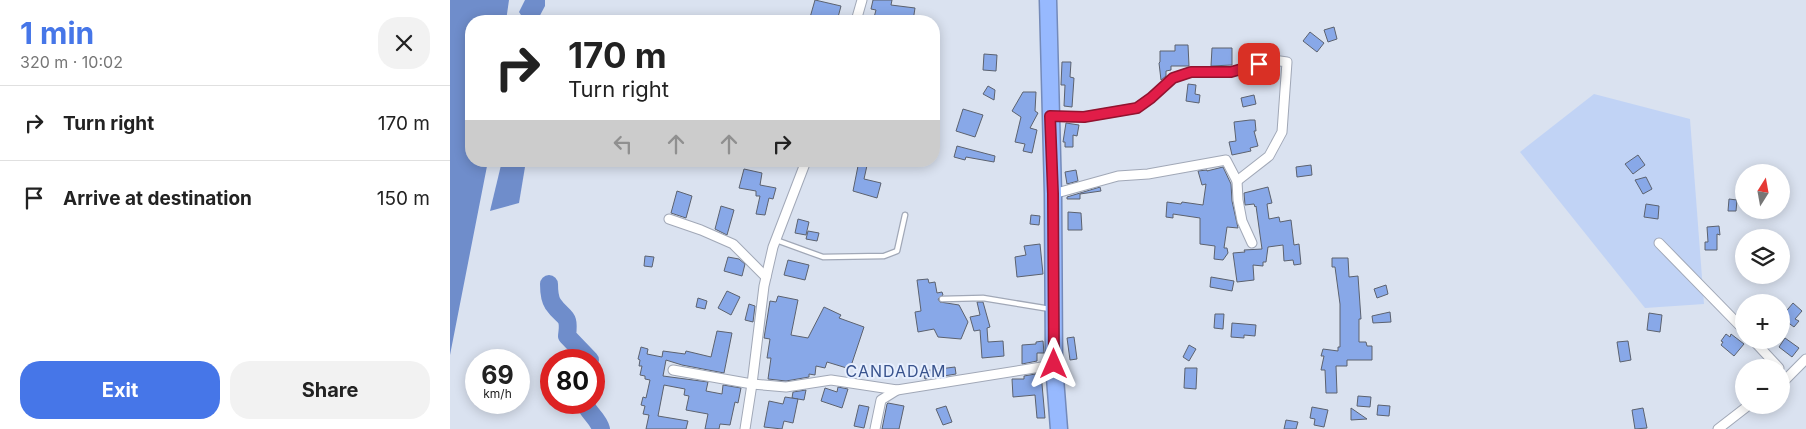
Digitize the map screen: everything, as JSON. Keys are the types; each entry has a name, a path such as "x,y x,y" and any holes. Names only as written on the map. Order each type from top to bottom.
{"highway":[{"path":"1048,0 1053,194 1054,364 1058,429"}],"street":[{"path":"858,15 862,0"},
{"path":"1050,116 1084,117 1137,108 1173,78 1191,72 1231,72 1273,60 1287,62 1282,132 1269,156 1237,181"},
{"path":"1053,194 1118,176 1148,174 1226,160 1237,181 1242,220 1252,243"},
{"path":"745,429 766,277 776,240 804,167"},
{"path":"669,219 733,244 766,277"},
{"path":"1658,243 1735,321"},
{"path":"1761,349 1771,359"},
{"path":"1790,376 1806,359"},
{"path":"673,370 752,384 784,387 831,380 897,390 1054,364"},
{"path":"874,429 881,400 897,390"},
{"path":"1718,429 1737,414"}],"lane":[{"path":"776,240 823,256 884,256 896,251 905,214"},
{"path":"942,299 983,298 1053,310"}],"shaded area":[{"path":"1594,94 1690,119 1704,304 1645,308 1520,152"}],"water":[{"path":"450,0 509,0 507,15 465,15 465,167 487,167 450,355"},
{"path":"525,0 545,0 545,6 540,15 521,15 519,12"},
{"path":"501,167 525,167 519,203 490,211"}],"building":[{"path":"815,0 841,6 839,15 811,15"},
{"path":"873,0 892,0 891,5 915,8 914,15 875,15 876,10 871,9"},
{"path":"1334,27 1337,39 1328,42 1324,30"},
{"path":"1310,32 1324,43 1317,52 1303,41"},
{"path":"1175,45 1188,45 1189,66 1171,66 1171,70 1166,71 1166,76 1161,80 1160,51 1175,51"},
{"path":"1212,48 1232,48 1232,65 1211,66"},
{"path":"984,54 997,55 996,71 983,70"},
{"path":"1062,62 1071,62 1070,77 1074,78 1072,107 1064,106 1065,85 1061,85"},
{"path":"1257,71 1259,79 1249,81 1247,74"},
{"path":"1188,84 1196,85 1195,94 1200,95 1199,103 1186,101"},
{"path":"988,86 995,90 994,100 983,94"},
{"path":"1023,92 1036,92 1035,111 1038,113 1030,128 1037,130 1032,153 1023,151 1025,144 1015,142 1021,117 1012,111"},
{"path":"1254,95 1256,104 1243,107 1241,98"},
{"path":"963,109 983,115 975,137 956,131"},
{"path":"1255,120 1256,131 1254,131 1258,146 1250,148 1251,151 1232,155 1229,142 1236,141 1234,122"},
{"path":"1066,123 1079,125 1077,136 1073,135 1073,147 1065,147 1065,142 1063,142"},
{"path":"957,146 995,156 994,162 966,157 965,160 954,157"},
{"path":"1638,155 1645,165 1633,174 1625,164"},
{"path":"1311,165 1312,175 1297,177 1296,167"},
{"path":"858,167 867,167 864,179 881,183 877,198 853,191"},
{"path":"1223,167 1231,184 1232,201 1238,228 1227,227 1224,248 1227,248 1228,253 1223,260 1214,259 1215,246 1200,244 1200,218 1173,214 1173,218 1166,217 1167,202 1203,205 1206,184 1202,185 1198,171"},
{"path":"744,169 762,173 760,185 776,188 773,199 769,198 765,215 756,214 760,196 756,196 756,191 739,188"},
{"path":"1076,170 1078,181 1067,184 1065,172"},
{"path":"1646,177 1652,189 1643,194 1635,180"},
{"path":"1100,187 1101,191 1080,194 1080,199 1067,199 1067,197"},
{"path":"1268,187 1272,203 1267,204 1269,219 1279,217 1280,222 1291,220 1294,245 1299,244 1301,264 1294,265 1293,260 1284,261 1283,245 1268,247 1266,262 1263,262 1263,266 1253,265 1254,280 1237,282 1233,253 1262,249 1256,206 1254,204 1245,205 1244,193"},
{"path":"677,191 692,196 686,218 671,213"},
{"path":"1729,199 1735,200 1735,211 1728,211"},
{"path":"1646,204 1659,206 1658,219 1644,217"},
{"path":"721,206 734,210 727,235 715,229"},
{"path":"1068,212 1081,213 1082,230 1068,230"},
{"path":"1031,215 1040,216 1039,225 1030,224"},
{"path":"798,219 809,222 806,235 795,233"},
{"path":"1719,226 1720,235 1717,234 1717,250 1705,250 1705,242 1708,242 1707,227"},
{"path":"808,231 819,233 817,241 806,239"},
{"path":"1040,244 1043,274 1017,277 1015,257 1026,255 1024,246"},
{"path":"645,256 654,257 652,267 644,266"},
{"path":"728,257 739,259 745,264 742,276 724,271"},
{"path":"1332,258 1348,258 1349,277 1358,276 1361,319 1359,319 1359,342 1366,342 1367,346 1372,346 1372,360 1347,360 1347,366 1336,366 1337,393 1326,393 1325,370 1321,370 1324,356 1321,356 1323,349 1338,351 1338,347 1340,347 1340,304 1335,267 1332,267"},
{"path":"788,260 809,265 805,280 784,275"},
{"path":"1211,277 1234,281 1232,291 1210,287"},
{"path":"928,279 929,283 935,282 937,293 942,292 943,295 938,299 940,302 959,305 968,322 961,339 938,337 934,329 918,332 915,312 921,311 917,280"},
{"path":"1386,285 1388,294 1377,298 1374,289"},
{"path":"727,291 740,297 731,315 718,308"},
{"path":"778,296 798,300 791,335 808,338 824,307 841,315 839,318 864,327 850,369 827,362 825,368 816,366 815,375 809,374 809,377 786,381 768,379 771,358 767,358 770,339 764,338 770,301 776,302"},
{"path":"698,298 707,301 705,309 696,307"},
{"path":"977,302 983,302 990,327 987,328 988,342 1003,341 1004,356 982,358 980,330 974,331 970,317 980,315"},
{"path":"1793,303 1802,311 1795,319 1799,321 1794,327 1790,324 1790,307"},
{"path":"749,304 755,306 753,322 745,320"},
{"path":"1390,312 1391,322 1373,323 1372,316"},
{"path":"1649,313 1662,315 1660,332 1647,330"},
{"path":"1215,314 1224,314 1223,329 1214,328"},
{"path":"1232,323 1256,325 1255,336 1244,335 1244,338 1231,337"},
{"path":"717,331 732,333 724,373 666,360 663,376 708,382 706,391 722,394 723,385 741,388 738,403 735,402 730,425 720,424 719,429 705,429 708,414 686,410 689,396 684,395 685,389 664,385 658,416 688,421 686,429 646,429 649,415 643,414 645,406 641,405 643,397 646,398 650,380 640,375 642,366 639,366 640,360 638,359 641,347 648,349 647,354 662,357 663,351 685,354 686,351 711,357"},
{"path":"1726,334 1730,337 1731,334 1735,337 1735,349 1740,349 1734,356 1721,345 1723,342 1721,341"},
{"path":"1074,337 1077,359 1070,360 1067,338"},
{"path":"1043,341 1044,353 1037,353 1037,361 1022,364 1022,345 1036,344 1036,342"},
{"path":"1628,341 1631,360 1620,362 1617,342"},
{"path":"1790,342 1799,348 1792,357 1782,349 1790,349"},
{"path":"1189,345 1196,349 1189,361 1183,357"},
{"path":"955,367 956,374 925,379 923,371"},
{"path":"1185,368 1197,368 1196,389 1184,388"},
{"path":"1041,373 1045,418 1037,418 1035,395 1013,397 1012,379 1024,379 1024,376"},
{"path":"838,387 848,389 842,408 821,401 825,388 837,392"},
{"path":"806,390 804,400 792,398 793,392"},
{"path":"1358,396 1371,397 1370,407 1357,406"},
{"path":"785,397 798,399 793,423 784,421 782,429 764,427 769,401 783,404"},
{"path":"888,403 904,406 899,429 882,429"},
{"path":"859,405 869,407 864,428 854,426"},
{"path":"1378,405 1390,406 1389,416 1377,415"},
{"path":"946,406 952,422 943,425 936,409"},
{"path":"1312,407 1328,410 1324,427 1314,425 1315,419 1310,418"},
{"path":"1351,408 1367,419 1351,420"},
{"path":"1643,408 1647,428 1635,429 1632,410"},
{"path":"1286,420 1298,422 1296,429 1284,429"}],"waterway":[{"path":"549,284 552,302 567,320 567,336 579,349"},
{"path":"592,414 601,429"}],"district":[{"name":"CANDADAM","path":"896,371"}],"route":[{"path":"1054,364 1053,194 1050,116 1084,117 1137,108 1173,78 1191,72 1231,72 1259,64"}]}
